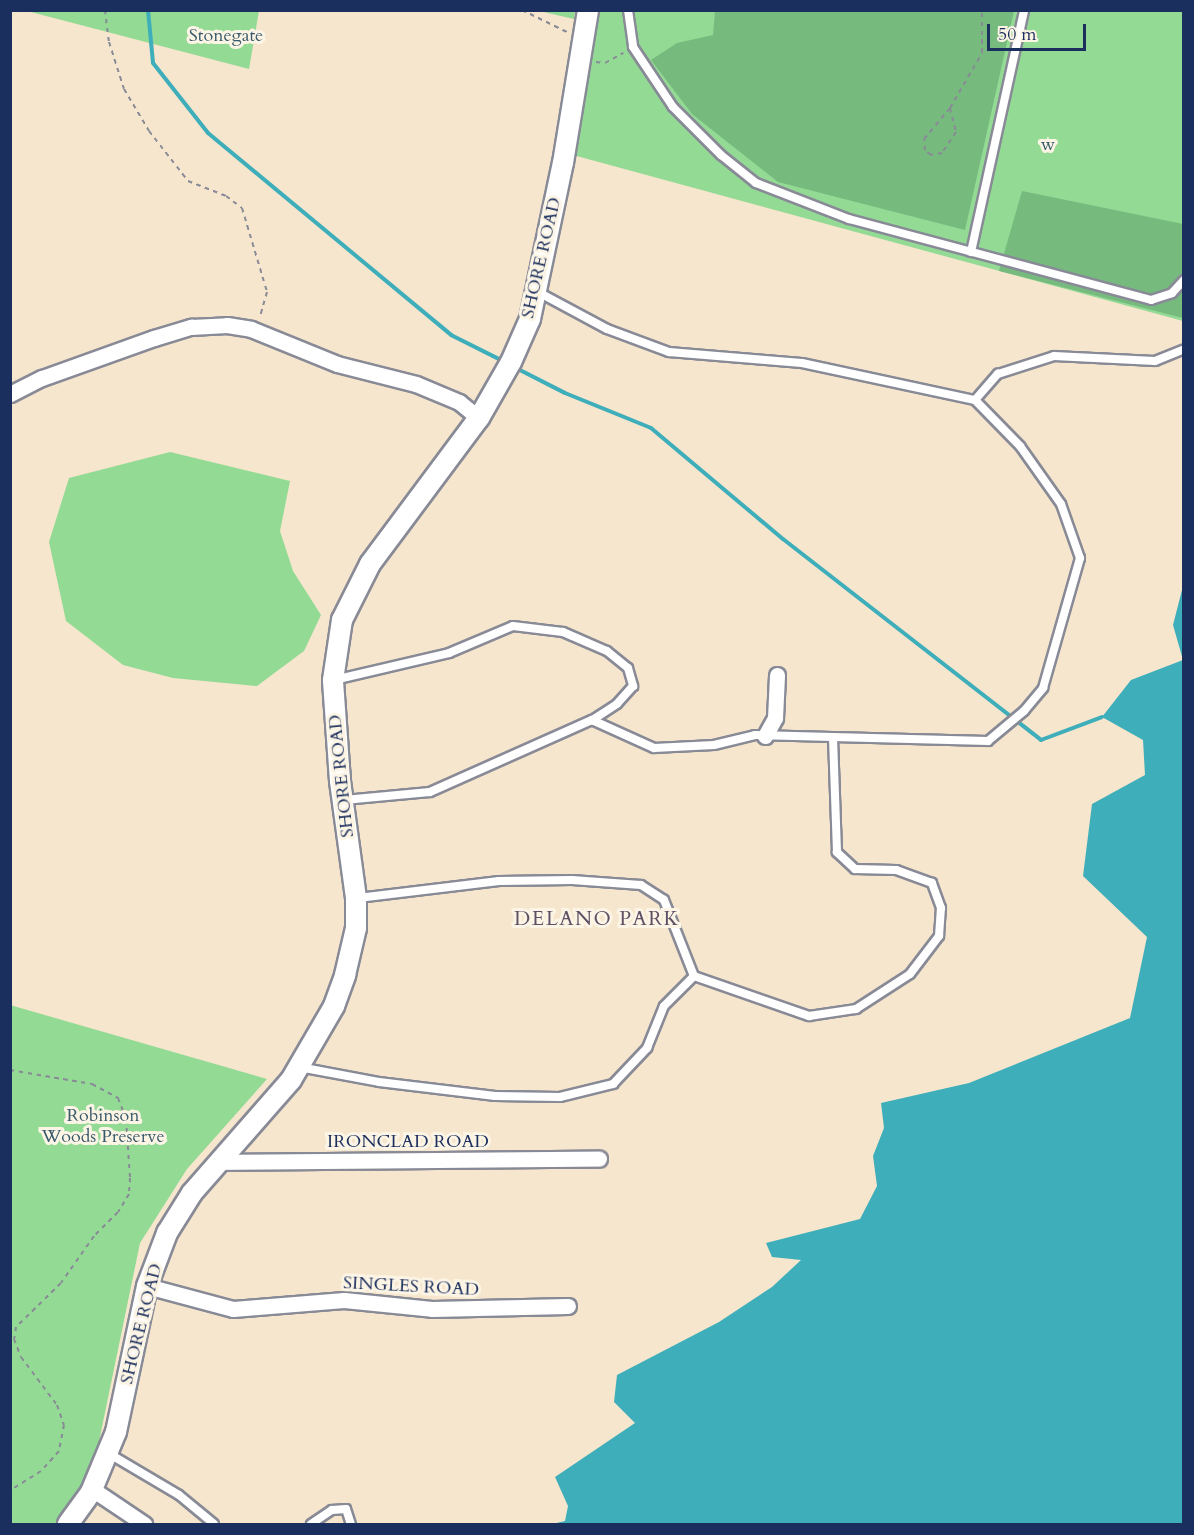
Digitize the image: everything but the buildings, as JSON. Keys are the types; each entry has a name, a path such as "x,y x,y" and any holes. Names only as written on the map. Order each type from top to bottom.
{"street":[{"name":"SHORE ROAD","path":"68,1524 92,1489 108,1453 147,1286 167,1233 218,1162 291,1080 334,1006 345,975 356,928 356,898 343,800 333,680 342,620 370,564 479,418 511,362 530,319 588,10"},
{"path":"10,394 42,378 191,327 251,329 337,364 416,384 459,402 479,418"},
{"path":"765,736 775,718 777,675"},
{"name":"IRONCLAD ROAD","path":"218,1162 599,1159"},
{"name":"SINGLES ROAD","path":"147,1286 233,1309 344,1300 482,1310 568,1306"},
{"path":"92,1489 144,1524"}],"lane":[{"path":"628,10 633,46 673,107 721,155 756,183 849,219 1151,300 1172,293 1184,280"},
{"path":"971,252 1024,10"},
{"path":"537,291 607,329 669,352 801,363 975,400 1020,446 1061,504 1080,558 1043,688 1024,711 988,741 765,736 714,745 654,747 592,720"},
{"path":"975,400 999,374 1054,356 1155,361 1184,349"},
{"path":"333,680 449,653 513,626 563,632 607,651 628,668 633,686 617,704 592,720 430,792 343,800"},
{"path":"356,898 499,881 572,880 641,885 664,900 694,976 809,1016 856,1009 910,974 939,936 942,908 932,883 896,870 855,869 837,852 833,738"},
{"path":"298,1067 379,1082 495,1096 560,1097 613,1084 646,1048 664,1006 694,976"},
{"path":"108,1453 179,1495 214,1524"},
{"path":"311,1524 332,1510 346,1509 351,1524"}],"path":[{"path":"105,10 109,42 124,89 149,131 189,181 226,196 242,208 252,231 267,292 264,311 251,329"},
{"path":"522,10 566,28 569,38"},
{"path":"950,108 956,132 942,153 931,154 925,150 924,139 950,108 982,53 982,10"},
{"path":"590,61 605,63 633,46"},
{"path":"10,1070 92,1084 118,1098 126,1119 130,1178 129,1194 118,1212 94,1236 61,1283 16,1327 14,1339 21,1357 57,1405 64,1425 58,1451 41,1471 10,1490"}],"green space":[{"name":"Stonegate","path":"259,10 249,69 27,11"},
{"path":"575,10 574,19 539,11"},
{"name":"w","path":"600,11 1183,11 1183,321 573,155"},
{"path":"715,11 1014,11 965,230 778,182 692,114 651,60 677,43 713,35"},
{"path":"1022,191 1183,224 1183,318 999,271"},
{"path":"170,452 290,481 280,531 293,571 321,615 304,651 257,686 173,678 123,665 66,621 49,542 69,478"},
{"name":"Robinson Woods Preserve","path":"10,1005 267,1079 187,1169 140,1243 89,1490 60,1524 11,1524"}],"water":[{"path":"1183,586 1183,660 1173,625"},
{"path":"1183,660 1183,1524 552,1524 565,1521 568,1506 555,1477 635,1423 614,1402 617,1375 719,1322 772,1287 801,1260 772,1257 766,1243 860,1219 877,1186 873,1156 884,1128 881,1103 969,1083 1130,1018 1147,937 1083,876 1092,804 1145,775 1143,740 1102,717 1131,680"}],"waterway":[{"path":"148,10 153,63 208,133 451,335 505,362"},
{"path":"514,367 565,393 651,428 783,539 1041,740 1102,717"}],"district":[{"name":"DELANO PARK","path":"597,918"}]}
